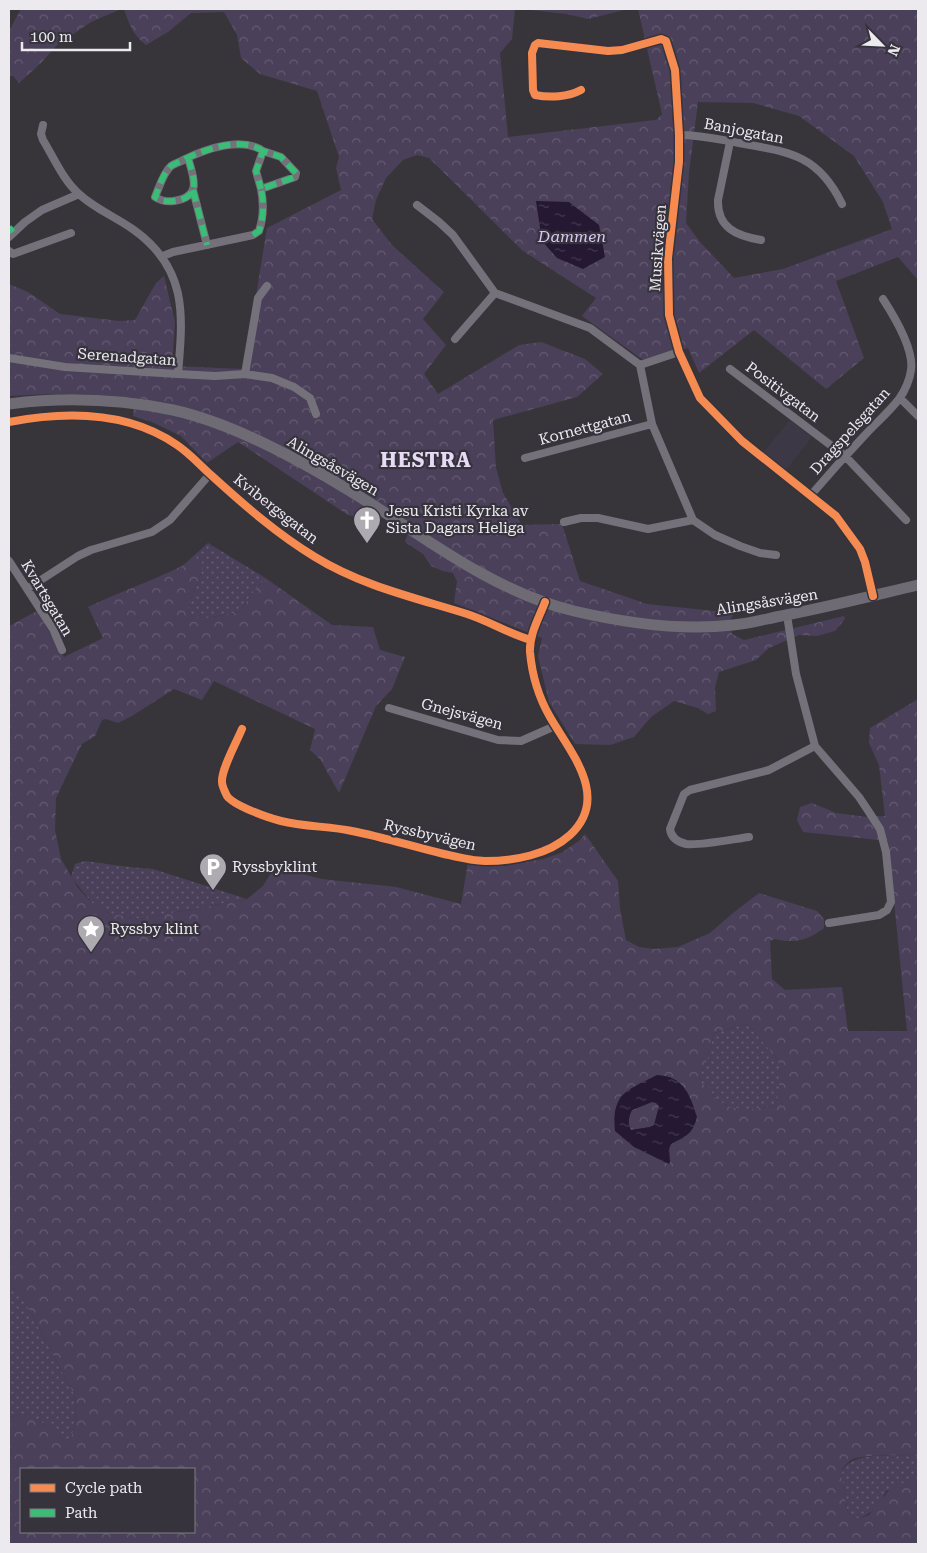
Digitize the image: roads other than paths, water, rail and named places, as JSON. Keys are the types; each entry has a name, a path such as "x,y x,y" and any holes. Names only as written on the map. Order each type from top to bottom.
{"main road":[{"name":"Alingsåsvägen","path":"9,404 44,400 93,400 132,404 175,410 228,428 264,444 345,489 476,570 504,585 572,611 640,623 670,626 733,625 823,608 918,585"}],"street":[{"name":"Musikvägen","path":"581,90 572,95 535,95 533,90 532,53 535,45 538,43 608,51 622,50 661,39 666,41 675,70 679,136 679,162 668,258 669,315 679,352 700,398 742,441 836,516 860,550 865,562 873,596"},
{"path":"43,125 41,134 43,140 70,185 79,194 135,230 163,256 173,274 180,300 182,326 178,374"},
{"name":"Banjogatan","path":"679,136 710,136 730,142 787,152 817,169 832,185 842,204"},
{"path":"730,142 718,209 724,223 737,235 762,240"},
{"path":"193,190 191,194 182,199 165,201 155,197 166,172 171,166 225,145 256,146 263,151 281,157 296,173 295,177 260,189"},
{"path":"163,256 173,252 253,235 259,230 264,202 256,171 263,151"},
{"path":"188,158 194,179 193,190 207,245"},
{"path":"10,231 42,210 79,194"},
{"path":"417,205 452,235 495,293 590,328 640,365 652,424 693,520 715,535 740,546 760,553 776,555"},
{"path":"9,251 13,254 72,233"},
{"path":"245,374 258,298 267,286"},
{"path":"455,339 495,293"},
{"name":"Dragspelsgatan","path":"811,495 900,398 908,380 911,360 902,335 883,299"},
{"path":"640,365 679,352"},
{"name":"Serenadgatan","path":"9,358 65,367 214,376 245,374 272,378 294,387 310,398 316,414"},
{"name":"Positivgatan","path":"730,369 845,456 906,520"},
{"path":"900,398 918,416"},
{"name":"Kvibergsgatan","path":"9,422 55,416 89,415 135,424 148,429 178,445 284,538 340,571 373,585 470,615 531,640"},
{"name":"Kornettgatan","path":"525,458 652,424"},
{"path":"26,588 91,550 152,532 170,520 210,474"},
{"path":"564,522 581,518 598,518 648,529 693,520"},
{"name":"Kvartsgatan","path":"9,561 53,629 62,650"},
{"name":"Ryssbyvägen","path":"242,729 223,775 222,784 231,801 263,814 295,824 353,831 418,848 483,861 529,856 544,851 570,835 580,824 587,803 588,793 582,772 566,741 542,703 537,687 530,651 531,640 545,602"},
{"path":"787,615 793,659 815,746 859,797 880,829 886,852 890,902 887,910 879,915 829,923"},
{"name":"Gnejsvägen","path":"389,708 498,740 520,741 555,726"},
{"path":"750,837 688,844 674,839 670,834 670,829 684,794 690,790 769,770 815,746"}],"water":[{"name":"Dammen","path":"536,201 569,202 599,225 605,257 583,269 557,258 542,241"},
{"path":"657,1075 666,1076 680,1083 692,1101 697,1117 691,1132 671,1144 669,1148 669,1164 634,1147 615,1131 614,1118 616,1108 624,1094","holes":["652,1102 659,1106 654,1125 631,1130 629,1120 632,1110"]}],"place":[{"name":"Jesu Kristi Kyrka av Sista Dagars Heliga","path":"367,544"},
{"name":"Ryssbyklint","path":"213,891"},
{"name":"Ryssby klint","path":"91,953"}],"district":[{"name":"HESTRA","path":"426,460"}]}
